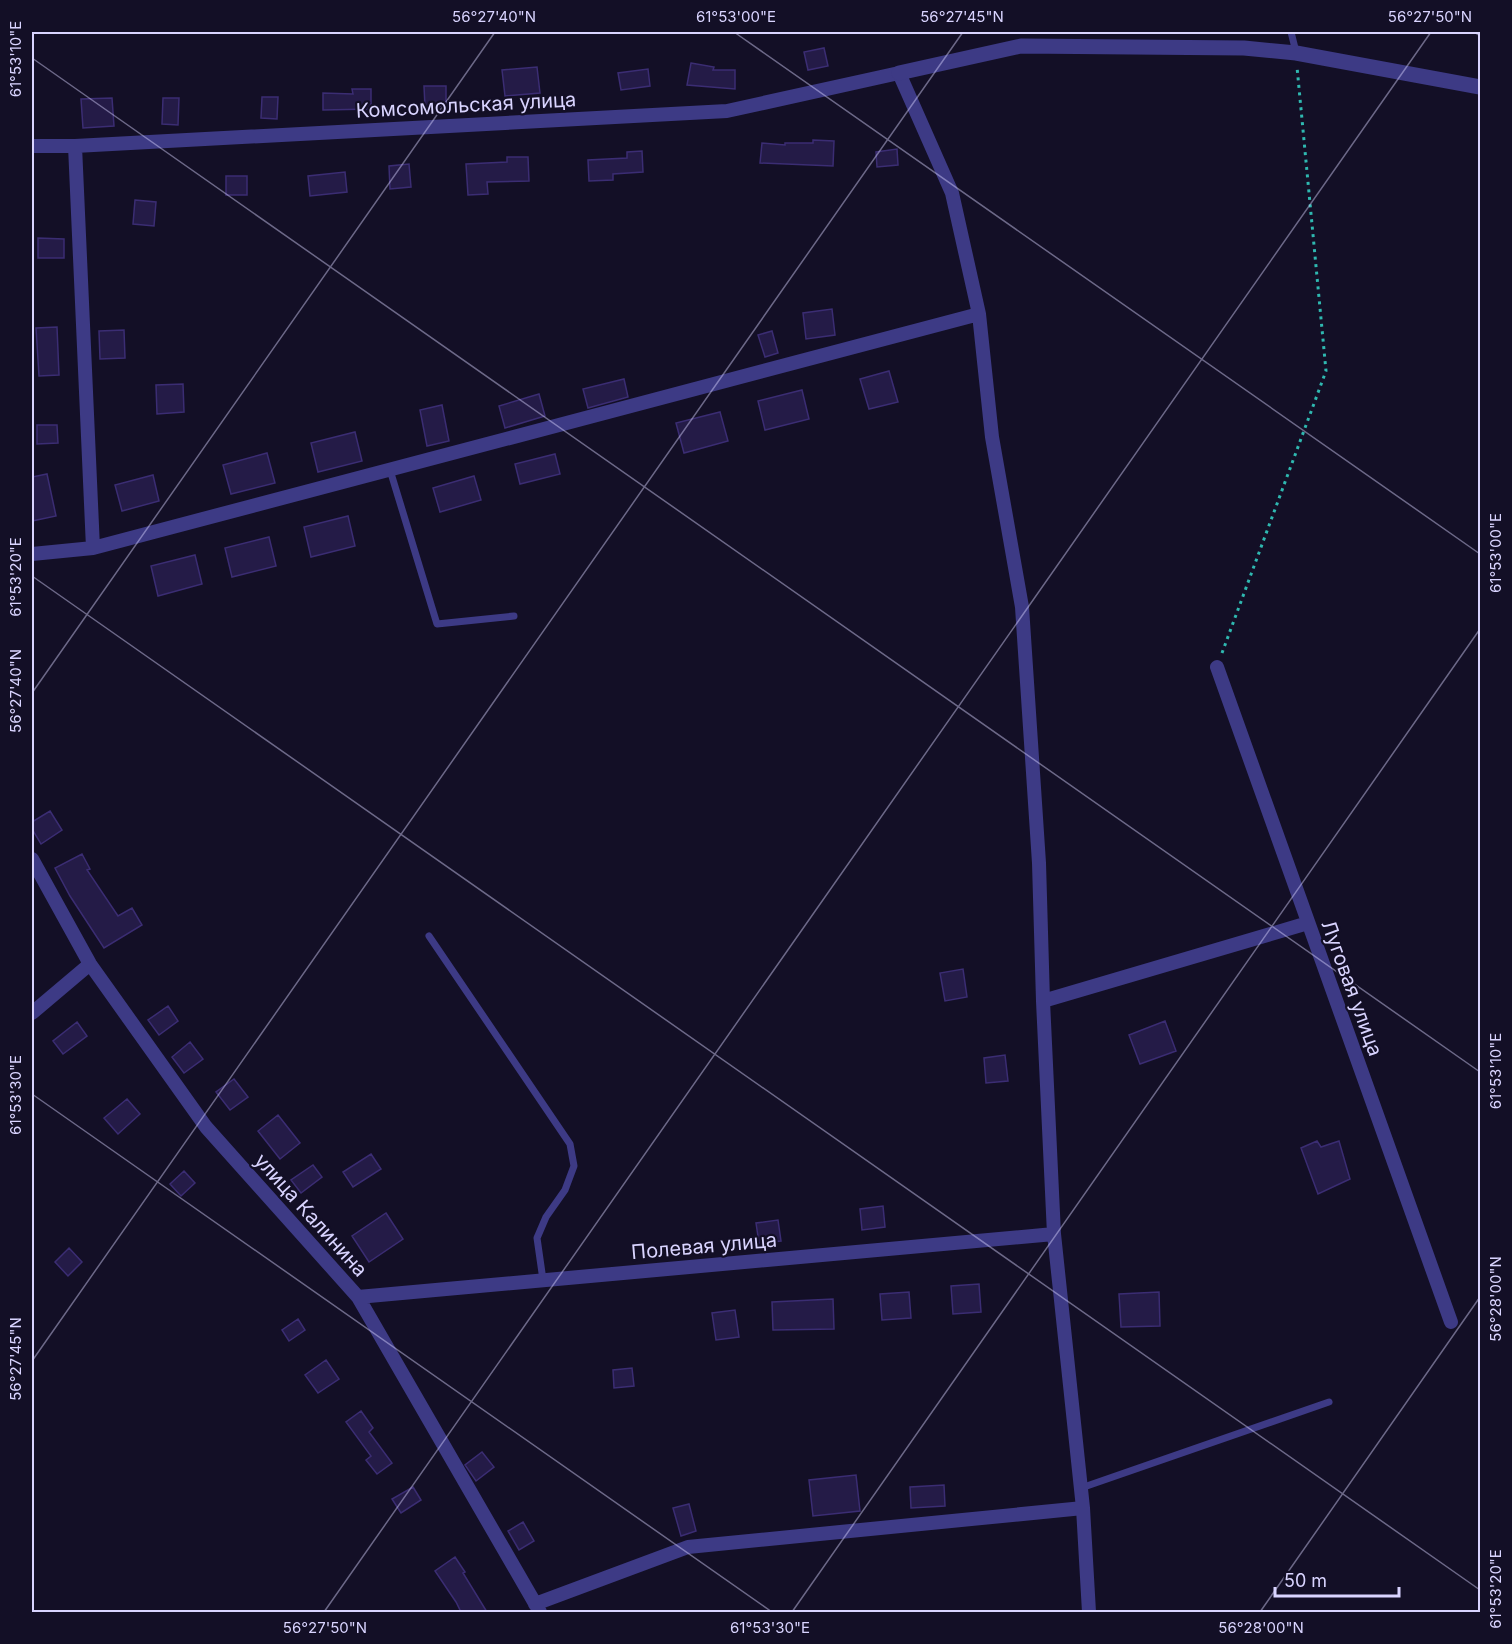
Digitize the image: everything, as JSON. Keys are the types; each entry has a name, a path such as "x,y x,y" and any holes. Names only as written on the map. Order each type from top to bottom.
{"street":[{"path":"1089,1612 1083,1508 1053,1234 1043,1001 1040,863 1022,608 992,437 979,314 952,194 899,74 1021,46 1244,48 1296,53 1480,87"},
{"name":"Комсомольская улица","path":"32,146 75,146 727,111 899,74"},
{"path":"75,146 93,548"},
{"path":"32,555 93,548 979,314"},
{"name":"Луговая улица","path":"1217,668 1451,1322"},
{"name":"улица Калинина","path":"32,859 90,964 206,1127 358,1297 537,1608"},
{"path":"1043,1001 1308,923"},
{"path":"32,1013 90,964"},
{"name":"Полевая улица","path":"358,1297 1053,1234"},
{"path":"537,1608 688,1547 1083,1508"}],"lane":[{"path":"1291,32 1296,53"},
{"path":"390,470 436,624 514,616"},
{"path":"429,936 570,1144 574,1166 565,1190 546,1216 537,1238 543,1280"},
{"path":"1081,1488 1329,1402"}],"path":[{"path":"1217,668 1326,371 1296,53"}],"building":[{"path":"824,48 828,66 808,70 804,52"},
{"path":"691,63 714,67 713,70 735,70 735,89 687,85"},
{"path":"537,67 540,93 505,96 502,70"},
{"path":"648,69 650,86 621,90 618,73"},
{"path":"424,86 446,86 446,106 425,107"},
{"path":"352,89 371,89 371,109 323,110 323,93 353,94"},
{"path":"262,97 278,97 277,119 261,118"},
{"path":"112,98 114,126 83,128 81,99"},
{"path":"163,98 179,98 178,125 162,124"},
{"path":"813,140 834,141 833,166 760,163 762,143 785,145 785,143 813,143"},
{"path":"897,149 898,165 877,167 876,152"},
{"path":"642,151 643,172 613,174 613,180 589,181 588,160 627,158 627,152"},
{"path":"507,157 528,157 529,181 487,182 488,194 468,195 466,164 507,162"},
{"path":"409,164 411,187 390,189 389,166"},
{"path":"345,172 347,192 310,196 308,176"},
{"path":"226,176 247,176 247,195 226,195"},
{"path":"135,200 156,202 154,226 133,224"},
{"path":"38,238 64,239 64,258 38,258"},
{"path":"832,309 835,335 806,339 803,313"},
{"path":"57,327 59,375 39,376 36,328"},
{"path":"124,330 125,358 100,359 99,331"},
{"path":"772,331 778,353 765,357 758,335"},
{"path":"889,371 898,402 869,409 860,379"},
{"path":"624,379 628,397 588,408 583,389"},
{"path":"183,384 184,412 157,414 156,385"},
{"path":"802,390 809,419 765,430 758,401"},
{"path":"539,394 545,416 505,428 499,406"},
{"path":"442,405 449,441 427,446 420,410"},
{"path":"720,412 728,441 684,453 676,423"},
{"path":"37,425 57,425 58,443 37,444"},
{"path":"355,432 362,461 318,472 311,443"},
{"path":"267,453 275,483 231,494 223,465"},
{"path":"555,454 560,474 520,484 515,464"},
{"path":"47,474 56,516 32,521 32,477"},
{"path":"153,475 159,501 122,511 115,485"},
{"path":"474,476 481,500 440,512 433,488"},
{"path":"348,516 355,546 311,557 304,527"},
{"path":"269,537 276,566 232,577 225,548"},
{"path":"195,555 202,584 158,596 151,566"},
{"path":"50,811 62,830 41,844 32,829 32,822"},
{"path":"82,854 90,869 87,870 118,916 132,908 142,925 104,948 70,896 55,868"},
{"path":"963,969 967,997 945,1001 940,973"},
{"path":"168,1006 178,1021 159,1035 148,1020"},
{"path":"1165,1021 1176,1051 1140,1064 1129,1035"},
{"path":"77,1022 87,1036 63,1054 53,1041"},
{"path":"190,1042 203,1059 184,1073 172,1057"},
{"path":"1005,1055 1008,1081 986,1083 984,1058"},
{"path":"234,1079 248,1097 230,1110 216,1092"},
{"path":"127,1099 140,1114 118,1134 104,1118"},
{"path":"278,1115 300,1143 280,1159 258,1131"},
{"path":"1317,1141 1321,1147 1339,1141 1350,1179 1318,1194 1301,1148"},
{"path":"371,1154 381,1169 353,1187 343,1172"},
{"path":"313,1165 322,1177 301,1193 291,1180"},
{"path":"184,1171 195,1183 181,1196 170,1184"},
{"path":"883,1206 885,1227 862,1230 860,1209"},
{"path":"386,1213 403,1239 369,1262 352,1236"},
{"path":"778,1220 781,1241 759,1243 756,1223"},
{"path":"69,1248 82,1262 68,1276 55,1262"},
{"path":"979,1284 981,1312 953,1314 951,1286"},
{"path":"909,1292 911,1318 882,1320 880,1294"},
{"path":"1159,1292 1160,1326 1121,1327 1119,1294"},
{"path":"833,1299 834,1329 773,1330 772,1302"},
{"path":"735,1310 739,1337 716,1340 712,1313"},
{"path":"298,1319 305,1330 289,1341 282,1330"},
{"path":"326,1360 339,1379 318,1393 305,1375"},
{"path":"632,1368 634,1386 614,1388 613,1370"},
{"path":"361,1411 373,1428 369,1432 392,1463 377,1474 366,1460 371,1456 346,1422"},
{"path":"482,1452 494,1467 476,1481 465,1465"},
{"path":"856,1475 860,1511 813,1516 809,1480"},
{"path":"944,1485 945,1506 911,1508 910,1487"},
{"path":"413,1487 421,1500 401,1513 392,1499"},
{"path":"689,1504 696,1531 681,1536 673,1508"},
{"path":"523,1522 534,1541 519,1550 508,1531"},
{"path":"455,1557 487,1612 461,1612 435,1571"}]}
